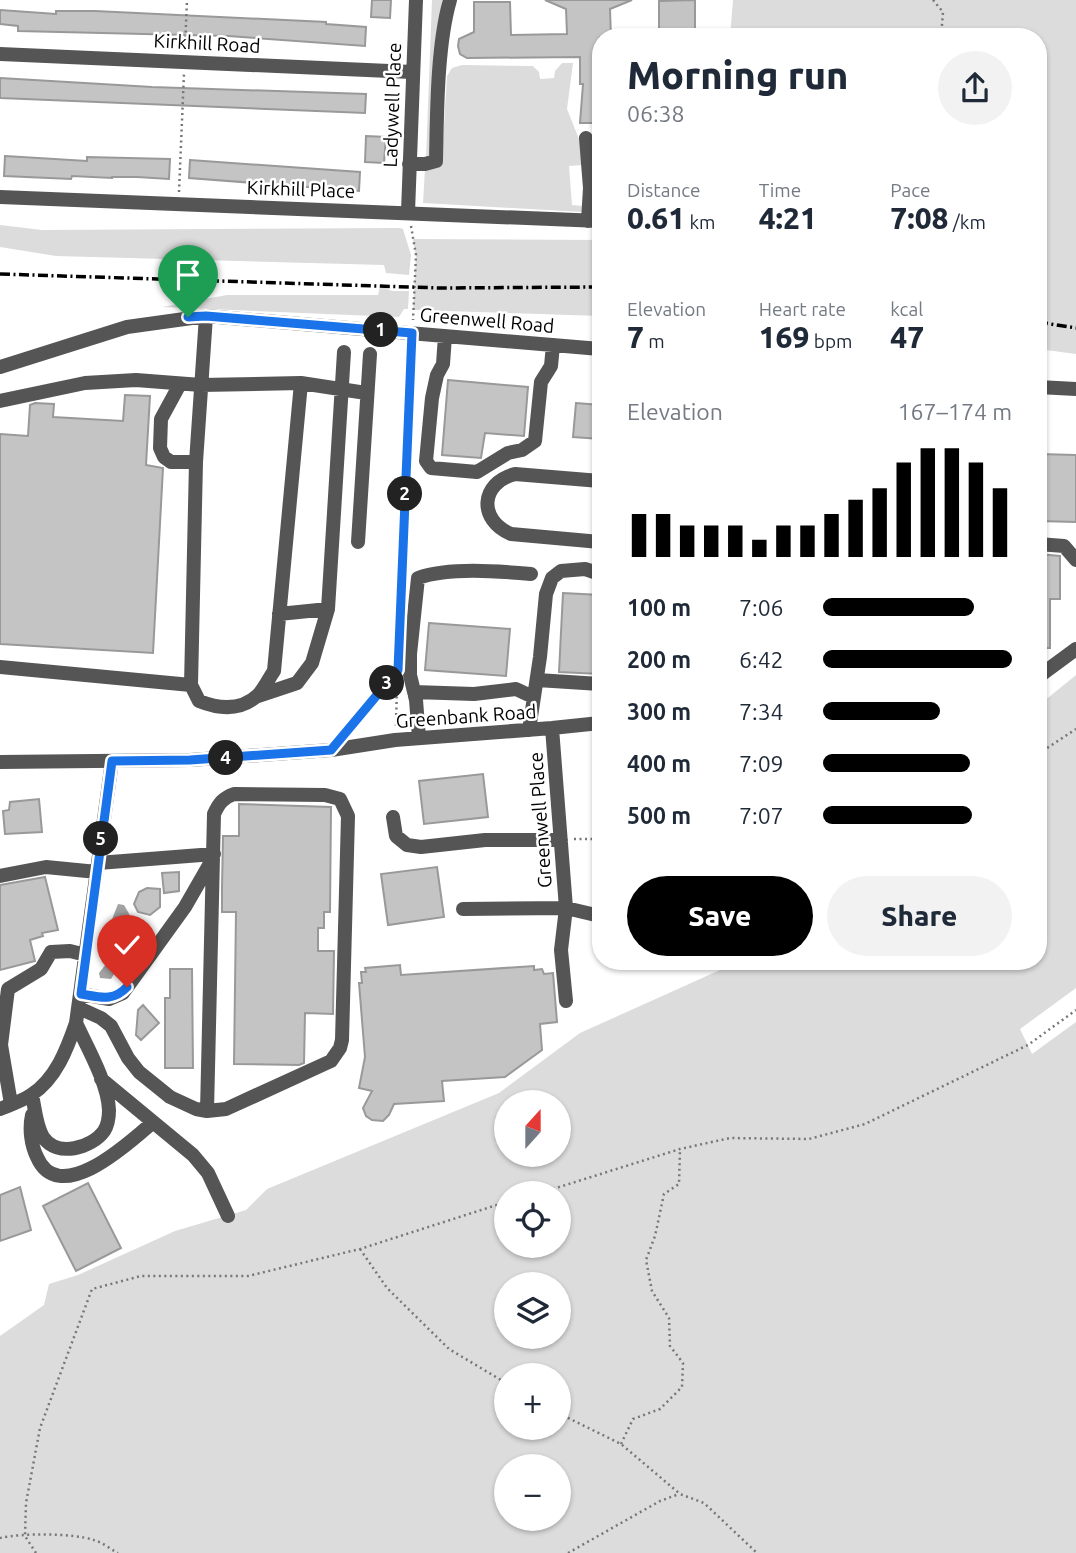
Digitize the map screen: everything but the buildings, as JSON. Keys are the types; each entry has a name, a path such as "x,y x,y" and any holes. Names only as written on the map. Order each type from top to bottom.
{"street":[{"name":"Ladywell Place","path":"408,212 416,0"},
{"path":"409,164 436,161 439,81 446,12 450,0"},
{"name":"Kirkhill Road","path":"0,54 412,72"},
{"path":"586,138 592,169"},
{"name":"Kirkhill Place","path":"0,197 592,221"},
{"path":"206,316 196,462 191,685 199,701 216,708 236,707 258,696 298,683 312,663 328,609 344,352"},
{"name":"Greenwell Road","path":"0,367 127,327 206,316 592,348"},
{"path":"446,336 443,364 437,375 432,398 426,461 431,468 453,471 477,472 508,453 522,450 535,440 541,382 551,366 552,345"},
{"path":"358,542 370,354"},
{"path":"0,401 85,383 136,380 201,385 301,383 366,393"},
{"path":"258,696 274,671 301,383"},
{"path":"180,384 161,419 160,449 164,457 171,462 196,462"},
{"path":"1047,387 1076,389"},
{"path":"592,480 515,474 502,477 494,484 487,502 492,521 498,529 511,534 592,541"},
{"path":"1047,544 1063,545 1076,560"},
{"path":"529,730 546,594 552,578 561,571 585,569 592,571"},
{"path":"419,738 410,675 418,578 435,572 492,571 530,574"},
{"path":"279,614 328,609"},
{"path":"1047,670 1076,649"},
{"path":"0,667 191,685"},
{"path":"537,680 592,683"},
{"path":"414,692 474,694 516,689 533,697"},
{"name":"Greenbank Road","path":"0,762 81,759 190,760 331,750 395,740 592,724"},
{"name":"Greenwell Place","path":"552,728 566,908"},
{"path":"112,761 79,1008 61,1061 33,1100 30,1122 34,1152 40,1164 54,1176 74,1174 100,1164 120,1151 152,1123"},
{"path":"79,1008 111,1026 134,1065 159,1089 184,1105 207,1111 218,1111 244,1102 326,1065 341,1048 348,816 340,799 325,794 234,794 225,797 214,814 207,1111"},
{"path":"393,817 396,836 407,845 561,840"},
{"path":"0,876 46,867 97,867 213,857"},
{"path":"79,1008 122,993 185,907 213,857"},
{"path":"566,908 561,950 566,1001"},
{"name":"Greenwell Place","path":"463,909 566,908 592,914"},
{"path":"33,1100 5,1107 1,1045 8,989 41,969 51,952 70,951 86,955"},
{"path":"33,1100 39,1127 49,1143 61,1150 82,1145 102,1134 108,1120 109,1107 79,1008"},
{"path":"100,1078 193,1156 208,1173 228,1216"}],"path":[{"path":"178,204 187,0"},
{"path":"933,0 943,12 942,28"},
{"path":"401,603 416,256 408,212"},
{"path":"331,750 398,670 395,740"},
{"path":"1047,748 1076,729"},
{"path":"561,840 592,839"},
{"path":"571,1183 680,1149 730,1138 809,1139 865,1124 1028,1045 1076,1010"},
{"path":"621,1444 633,1419 660,1409 682,1387 683,1363 670,1346 669,1318 652,1291 646,1260 655,1236 664,1194 679,1184 680,1149"},
{"path":"36,1553 25,1536 26,1503 40,1428 92,1289 141,1276 247,1276 360,1250 494,1206"},
{"path":"360,1250 387,1288 449,1349 494,1376"},
{"path":"571,1419 621,1444 680,1494 704,1503 757,1553"},
{"path":"568,1553 660,1501 680,1494"},
{"path":"0,1538 12,1535 67,1535 96,1540 118,1553"}],"shaded area":[{"path":"432,0 442,0 431,158 426,159"},
{"path":"733,0 1076,0 1076,354 1047,350 1047,28 731,28"},
{"path":"562,63 573,63 567,109 581,144 582,165 569,166 572,205 583,206 583,212 423,203 425,169 442,158 447,76 452,68 462,65 533,66 539,72 540,79 554,78 555,71"},
{"path":"0,225 42,230 400,228 403,229 411,255 409,275 386,273 384,265 56,256 0,247"},
{"path":"413,239 592,240 592,316 413,310 416,256"},
{"path":"380,286 392,291 409,291 408,309 404,309 399,317 162,307 227,295 378,295"},
{"path":"1076,675 1076,988 1020,1029 1032,1054 1076,1022 1076,1553 0,1553 0,1336 44,1305 49,1284 78,1275 175,1231 246,1210 267,1189 494,1095 494,1167 571,1167 571,1090 503,1090 580,1033 720,970 1047,970 1047,699"},
{"path":"118,904 124,905 139,931 141,940 111,979 100,978 99,973 106,964 107,932"}],"railway":[{"path":"0,274 440,288 592,287"},
{"path":"1047,323 1076,328"}],"route":[{"path":"127,987 122,993 109,999 81,994 112,761 190,760 331,750 398,670 412,333 206,316 188,317"}]}
